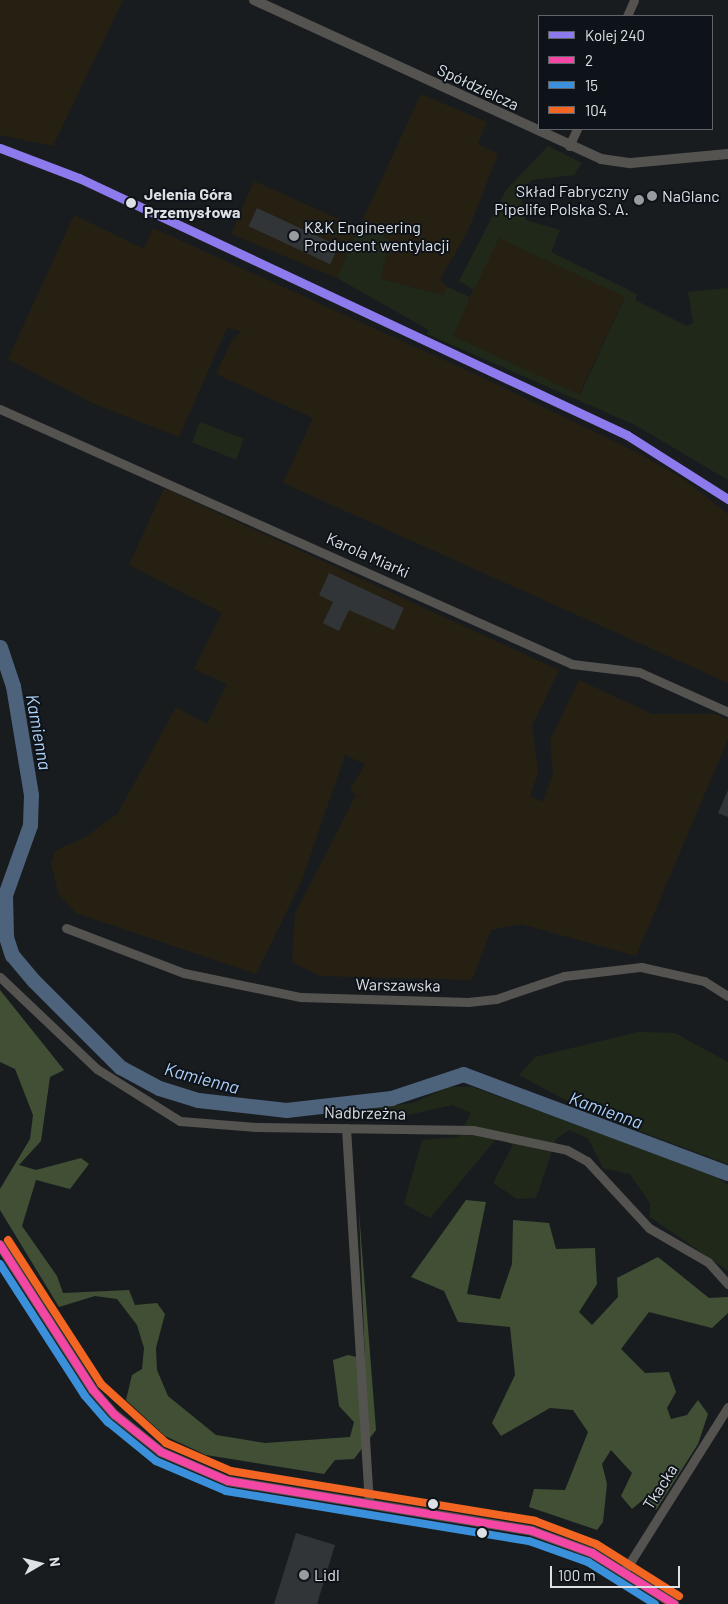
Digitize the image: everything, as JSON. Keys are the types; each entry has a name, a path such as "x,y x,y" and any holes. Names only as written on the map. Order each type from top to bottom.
{"street":[{"name":"Spółdzielcza","path":"254,0 569,146 602,159 631,164 728,154"},
{"path":"627,15 634,0"},
{"path":"569,146 577,130"},
{"name":"Karola Miarki","path":"0,409 572,664 639,672 728,712"},
{"name":"Warszawska","path":"66,928 184,972 300,997 468,1002 496,999 564,976 641,968 697,978 728,996"},
{"name":"Nadbrzeżna","path":"0,977 97,1069 174,1118 232,1126 473,1130 579,1155 649,1228 708,1262 728,1284"},
{"path":"346,1128 369,1504"},
{"path":"0,1245 93,1390 115,1415 161,1452 228,1481 532,1531 592,1553 674,1604"},
{"name":"Tkacka","path":"624,1572 725,1419 728,1407"}],"shaded area":[{"path":"0,0 123,0 53,146 0,135"},
{"path":"421,94 487,122 478,144 498,154 468,231 440,279 447,287 444,295 381,279 389,241 359,229 337,278 231,234 254,181 359,228"},
{"path":"74,215 144,249 153,228 477,375 638,453 682,478 728,514 728,683 283,483 313,418 216,374 232,340 242,331 227,328 179,437 92,403 8,359"},
{"path":"498,237 625,296 579,395 452,336"},
{"path":"164,488 559,670 532,726 538,772 530,796 543,802 553,773 550,740 579,680 652,714 715,714 728,720 728,739 636,956 521,924 491,930 472,980 320,976 292,962 295,914 356,795 350,790 365,764 345,755 302,880 256,974 76,913 59,895 51,864 55,851 87,836 118,813 176,707 207,724 227,684 194,669 222,613 129,565"}],"green space":[{"path":"548,146 582,163 574,175 532,180 524,189 521,201 525,220 560,230 551,252 637,294 635,300 687,326 693,323 688,292 728,288 728,480 635,425 427,334 429,330 337,278 359,228 380,233 389,241 381,279 443,295 447,287 470,297 453,336 580,395 625,297 499,238 474,290 459,281 506,190"},
{"path":"200,422 244,439 236,459 192,443"},
{"path":"0,990 64,1070 50,1077 41,1141 19,1165 36,1170 81,1158 89,1164 70,1189 36,1180 22,1226 57,1276 63,1293 129,1290 135,1305 157,1303 165,1314 156,1348 157,1370 168,1396 216,1435 265,1443 350,1437 354,1422 339,1406 333,1360 348,1355 365,1359 359,1212 376,1430 354,1459 335,1460 324,1474 206,1455 165,1436 126,1400 132,1375 142,1369 144,1348 137,1325 117,1299 95,1296 59,1307 0,1210 0,1189 30,1139 33,1115 15,1069 0,1062"},
{"path":"638,1032 675,1033 728,1062 728,1164 588,1112 519,1075 535,1057"},
{"path":"449,1087 472,1087 714,1175 728,1185 728,1271 650,1217 650,1203 630,1174 603,1168 588,1138 569,1130 556,1139 536,1198 517,1199 493,1183 513,1145 497,1138 430,1218 404,1204 422,1140 458,1137 471,1113 452,1105 404,1116 355,1119 354,1110 413,1103"},
{"path":"466,1200 486,1202 467,1294 500,1299 512,1264 513,1220 549,1223 556,1249 595,1248 597,1284 579,1312 592,1325 618,1297 617,1278 658,1257 709,1298 728,1297 728,1313 712,1328 649,1312 621,1349 645,1373 669,1372 676,1392 667,1408 671,1419 687,1415 698,1400 708,1414 698,1444 656,1510 644,1499 632,1509 621,1496 632,1473 611,1450 602,1464 607,1484 603,1522 597,1530 529,1507 534,1489 565,1490 588,1432 573,1410 550,1408 501,1436 492,1423 515,1375 510,1327 458,1322 444,1291 411,1277"}],"building":[{"name":"K&K Engineering Producent wentylacji","path":"257,208 339,246 330,264 249,226"},
{"path":"329,573 404,608 394,630 349,610 339,631 323,623 333,602 319,595"},
{"path":"728,790 728,817 718,813"},
{"name":"Lidl","path":"296,1533 335,1545 317,1604 274,1604"}],"waterway":[{"name":"Kamienna","path":"0,647 13,686 31,795 30,825 5,895 6,937 12,955 34,981 120,1067 159,1088 198,1100 286,1110 391,1098 463,1074 728,1173"}],"rail line":[{"name":"240","path":"0,148 79,178 627,435 728,499"}],"transit line":[{"name":"104","path":"8,1240 101,1384 166,1443 231,1471 535,1521 596,1544 679,1596"},
{"name":"2","path":"0,1245 93,1390 115,1415 161,1452 228,1481 532,1531 592,1553 674,1604"},
{"name":"15","path":"0,1264 85,1396 108,1422 156,1461 226,1491 529,1541 588,1562 655,1604"}],"place":[{"name":"NaGlanc","path":"652,196"},
{"name":"Skład Fabryczny Pipelife Polska S. A.","path":"639,200"},
{"name":"Jelenia Góra Przemysłowa","path":"131,203"},
{"name":"K&K Engineering Producent wentylacji","path":"294,236"},
{"name":"Lidl","path":"304,1575"}]}
